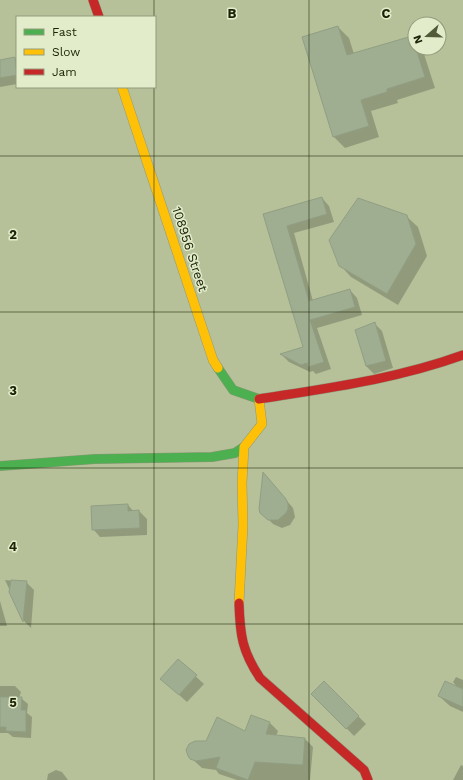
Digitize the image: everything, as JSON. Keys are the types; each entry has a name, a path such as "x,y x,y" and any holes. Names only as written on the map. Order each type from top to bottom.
{"street":[{"path":"94,0 99,16"},
{"name":"108956 Street","path":"122,88 213,360 233,390 259,399"},
{"path":"0,466 95,459 212,456 234,453 244,447 262,424 259,399 378,380 446,362 463,355"},
{"path":"244,447 242,483 243,525 239,597 240,628 243,646 250,663 260,678 364,770 368,780"}],"building":[{"path":"338,26 347,55 407,37 407,56 418,56 425,77 387,89 387,92 361,100 369,126 333,137 302,37"},
{"path":"15,57 16,75 0,78 0,60"},
{"path":"322,197 327,214 287,226 309,301 350,289 355,307 310,320 324,362 308,367 307,363 301,365 280,354 303,347 263,214"},
{"path":"358,198 407,215 416,244 387,294 339,266 329,240"},
{"path":"375,322 386,361 366,366 355,330"},
{"path":"263,472 286,499 288,504 286,513 278,520 268,520 260,513 259,509"},
{"path":"128,504 128,511 139,510 140,528 92,530 91,506"},
{"path":"11,580 27,581 23,622 9,592"},
{"path":"178,659 197,675 179,695 160,679"},
{"path":"324,681 359,716 346,729 311,694"},
{"path":"445,681 463,689 463,707 438,696"},
{"path":"0,697 22,697 21,710 26,710 26,732 6,731 6,727 0,727"},
{"path":"251,715 270,722 266,734 305,738 303,765 255,762 248,780 216,768 220,757 196,761 190,759 186,750 189,744 195,741 206,741 217,717 245,731"}],"traffic: fast":[{"path":"218,368 233,390 259,399"},
{"path":"0,466 95,459 212,457 235,453 244,447"}],"traffic: slow":[{"path":"122,88 213,360 218,368"},
{"path":"244,447 262,424 259,399"},
{"path":"239,603 243,525 242,483 244,447"}],"traffic: jam":[{"path":"93,0 99,16"},
{"path":"259,399 388,377 463,355"},
{"path":"239,603 243,642 249,659 260,678 364,770 368,780"}]}
